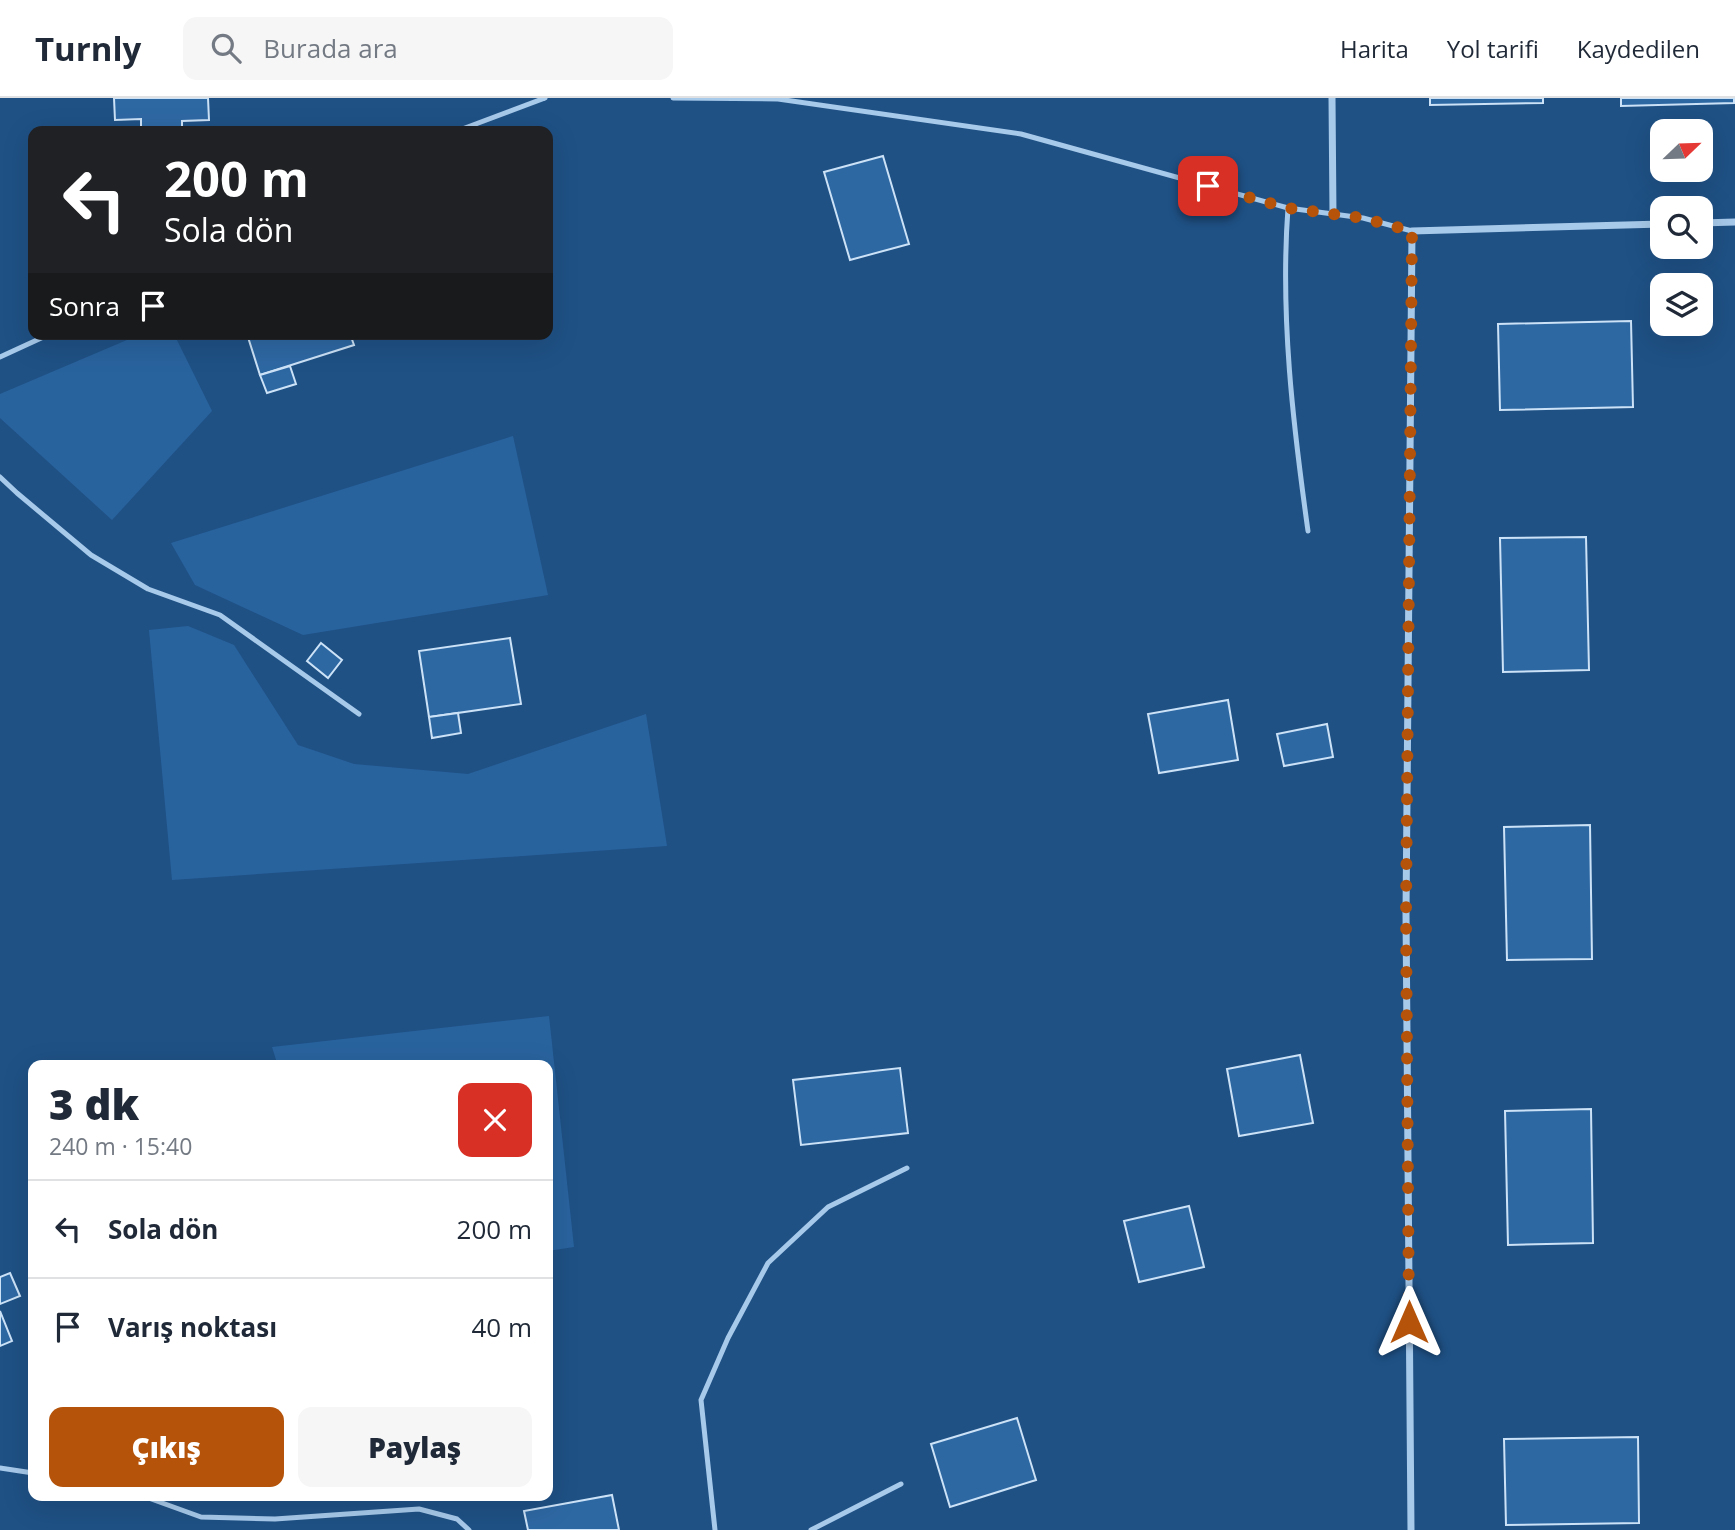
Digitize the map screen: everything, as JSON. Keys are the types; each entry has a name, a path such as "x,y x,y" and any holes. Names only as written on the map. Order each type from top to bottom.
{"street":[{"path":"1332,98 1334,215"},
{"path":"1713,223 1735,222"},
{"path":"1411,1530 1406,899 1412,231 1650,224"}],"lane":[{"path":"470,126 545,98"},
{"path":"673,98 778,99 1021,134 1288,208 1363,218 1412,231"},
{"path":"1288,208 1285,249 1292,421 1308,531"},
{"path":"0,357 37,340"},
{"path":"0,477 91,555 148,589 220,615 359,713"},
{"path":"715,1530 701,1400 728,1338 768,1263 828,1208 907,1168"},
{"path":"0,1468 28,1472"},
{"path":"811,1530 901,1484"},
{"path":"157,1501 201,1517 275,1519 419,1509 457,1519 468,1530"}],"shaded area":[{"path":"127,340 177,340 212,411 112,520 0,418 0,394"},
{"path":"513,436 548,595 303,635 195,585 171,543"},
{"path":"188,626 234,645 298,745 354,764 468,774 646,714 667,846 172,880 149,630"},
{"path":"549,1016 574,1247 553,1250 553,1060 276,1060 272,1047"}],"building":[{"path":"114,98 208,98 209,120 182,121 182,126 141,126 141,119 115,120"},
{"path":"1430,98 1543,98 1543,103 1430,105"},
{"path":"1621,98 1734,98 1734,103 1621,106"},
{"path":"883,156 909,244 850,260 824,172"},
{"path":"1631,321 1633,407 1500,410 1498,324"},
{"path":"249,340 352,340 354,345 260,375"},
{"path":"290,366 296,384 267,393 260,375"},
{"path":"1586,537 1589,670 1503,672 1500,538"},
{"path":"510,638 521,704 429,717 419,651"},
{"path":"321,643 342,660 328,678 307,661"},
{"path":"1228,700 1238,760 1159,773 1148,714"},
{"path":"458,713 461,733 432,738 429,717"},
{"path":"1327,724 1333,757 1284,766 1277,734"},
{"path":"1590,825 1592,959 1507,960 1504,827"},
{"path":"1300,1055 1313,1123 1239,1136 1227,1069"},
{"path":"900,1068 908,1133 801,1145 793,1080"},
{"path":"1591,1109 1593,1243 1508,1245 1505,1111"},
{"path":"1189,1206 1204,1267 1139,1282 1124,1221"},
{"path":"10,1273 20,1296 0,1304 0,1277"},
{"path":"0,1311 12,1341 0,1346"},
{"path":"1017,1418 1036,1480 950,1507 931,1444"},
{"path":"1638,1437 1639,1523 1506,1525 1504,1439"},
{"path":"612,1495 619,1530 528,1530 524,1511"}],"route":[{"path":"1208,186 1288,208 1363,218 1412,231 1406,913 1409,1322"}]}
